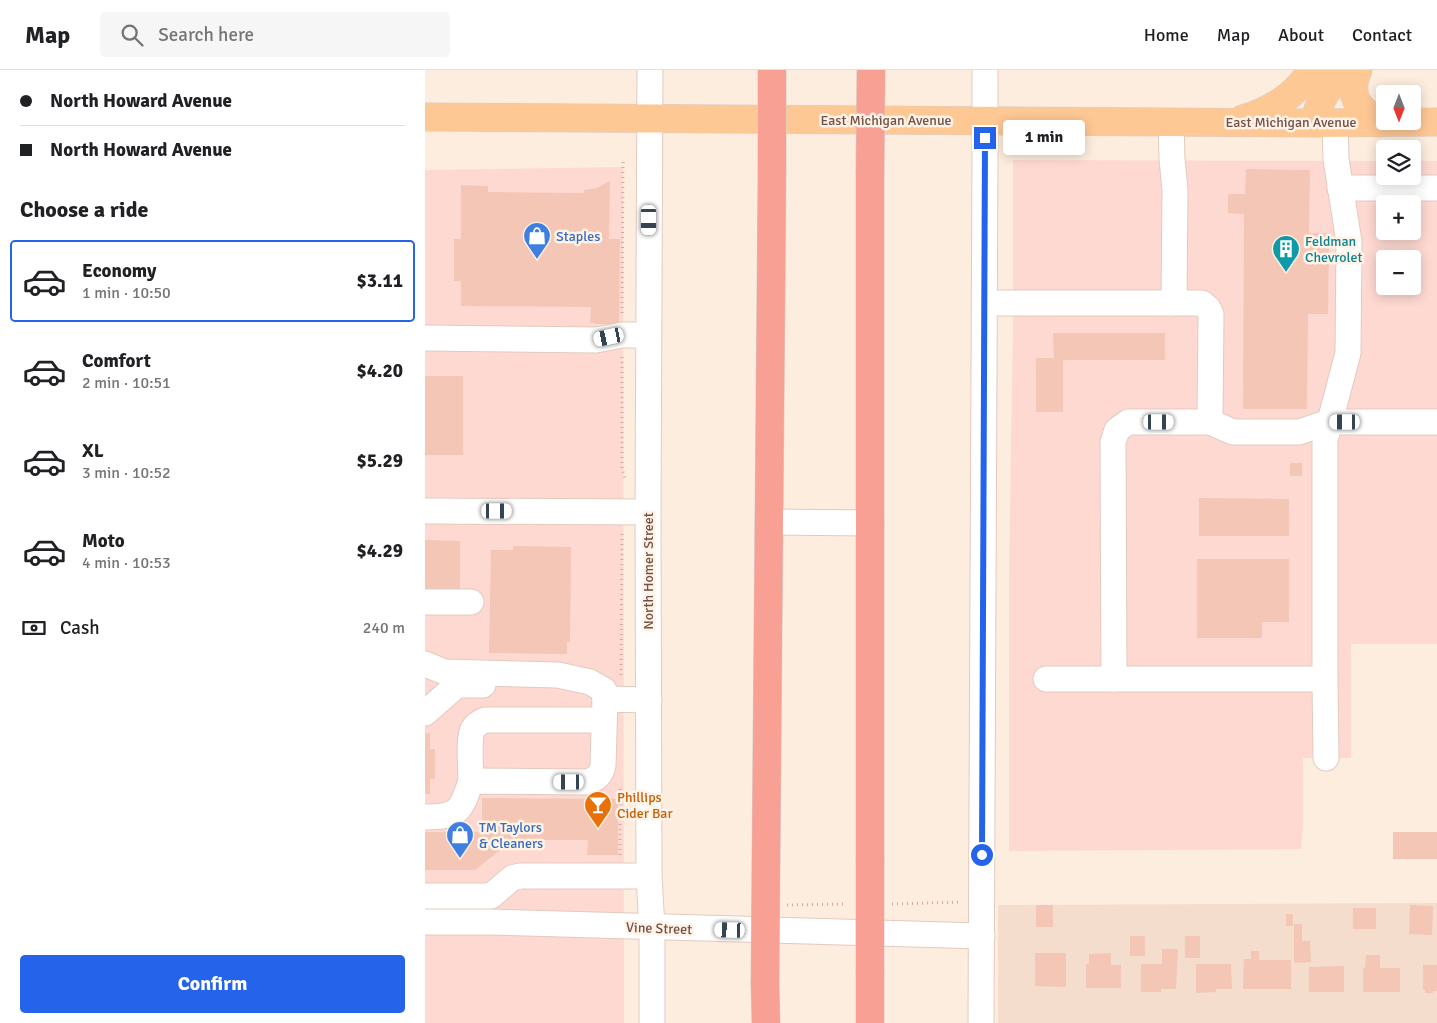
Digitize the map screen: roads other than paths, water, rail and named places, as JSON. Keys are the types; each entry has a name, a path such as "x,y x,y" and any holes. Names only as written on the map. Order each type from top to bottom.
{"highway":[{"path":"766,1023 772,70"},
{"path":"870,1023 871,70"}],"main road":[{"path":"1276,104 1295,80 1297,70"},
{"path":"1231,122 1250,117 1276,104 1298,88 1311,70"},
{"path":"1325,123 1317,114 1324,96 1335,80 1347,70"},
{"path":"1358,70 1355,83 1355,98 1361,108 1376,122"},
{"name":"East Michigan Avenue","path":"425,117 1376,123"},
{"name":"East Michigan Avenue","path":"1421,122 1437,122"}],"street":[{"name":"North Homer Street","path":"650,70 648,512 649,876 652,928 652,1023"},
{"path":"981,1023 985,70"},
{"path":"1171,122 1171,159 1175,190 1174,302"},
{"path":"1325,123 1335,159 1349,242 1348,353 1325,440 1326,758"},
{"path":"1340,188 1437,188"},
{"path":"985,303 1202,303 1211,314 1210,422"},
{"path":"425,338 596,340 622,335 648,335"},
{"path":"1114,679 1113,442 1117,430 1129,422 1210,422 1233,432 1299,432 1329,422 1437,422"},
{"path":"425,510 648,512"},
{"path":"768,522 871,523"},
{"path":"425,602 471,602"},
{"path":"425,664 445,672 558,675 600,700"},
{"path":"1046,679 1325,679"},
{"path":"425,713 457,685 557,687 600,700"},
{"path":"425,725 433,722 457,685"},
{"path":"425,817 451,815 458,811 464,801 471,781 472,730 478,723 485,720 600,700 649,700"},
{"path":"471,781 589,782 595,779 601,774 603,766 600,700"},
{"path":"425,896 491,896 512,878 520,876 649,876"},
{"path":"491,896 491,922"},
{"name":"Vine Street","path":"425,922 491,922 982,936"}],"place":[{"name":"Staples","path":"537,260"},
{"name":"Feldman Chevrolet","path":"1286,273"},
{"name":"Phillips Cider Bar","path":"598,829"},
{"name":"TM Taylors & Cleaners","path":"460,859"}]}
